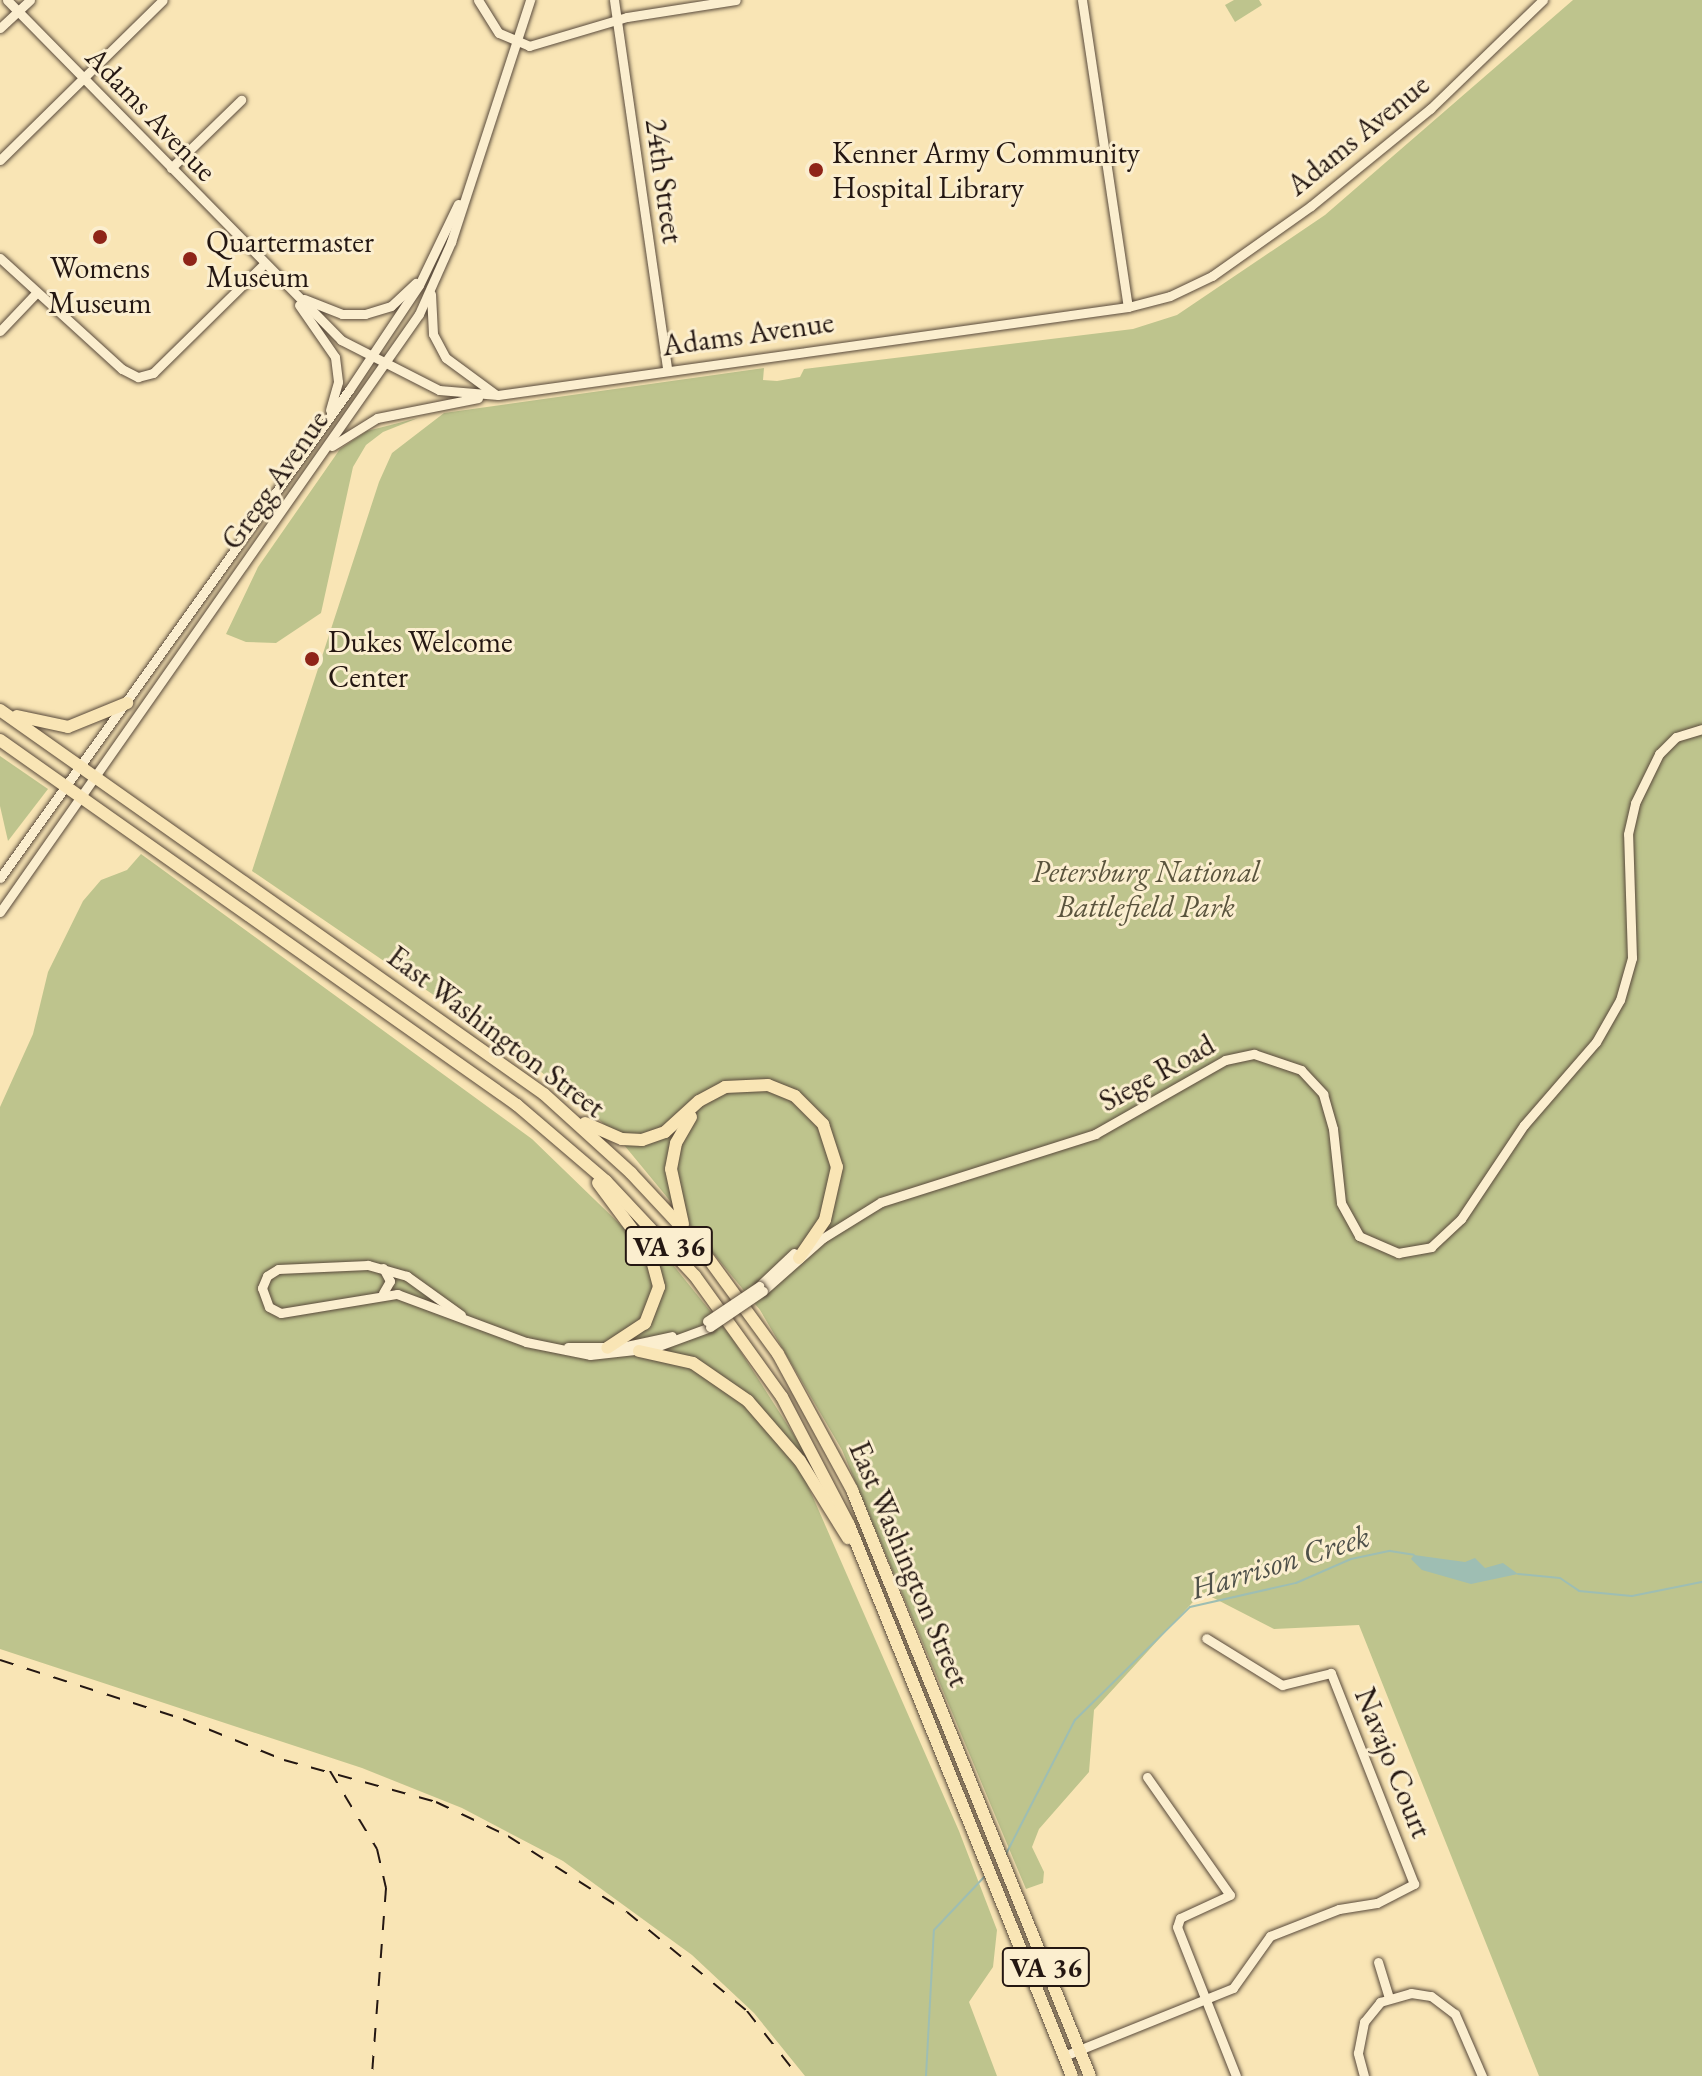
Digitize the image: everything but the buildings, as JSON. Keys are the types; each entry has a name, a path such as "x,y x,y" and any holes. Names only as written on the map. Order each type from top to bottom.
{"highway":[{"path":"0,709 68,727 127,703"},
{"name":"East Washington Street","path":"0,709 568,1115 683,1228 766,1335 833,1450 1090,2076"},
{"name":"East Washington Street","path":"0,740 481,1078 571,1149 657,1233 749,1346 809,1444 868,1569 1072,2076"},
{"path":"568,1115 610,1135 642,1140 665,1132 699,1101 725,1087 768,1085 795,1096 823,1124 837,1167 825,1220 796,1256"},
{"path":"683,1228 671,1169 686,1124 721,1095 764,1091 804,1110 817,1126 829,1156 830,1186 823,1210 796,1256"},
{"path":"571,1149 635,1229 658,1274 658,1295 649,1318 631,1336 607,1348"},
{"path":"639,1351 693,1363 748,1401 800,1461 868,1569"}],"street":[{"name":"Adams Avenue","path":"7,0 341,340 385,367 439,390 498,395 1128,307 1170,296 1212,276 1311,206 1430,109 1543,0"},
{"path":"0,28 30,0"},
{"path":"0,160 163,0"},
{"path":"478,0 499,33 515,44 539,45 617,19 736,0"},
{"name":"Gregg Avenue","path":"0,912 385,367 431,290 530,0"},
{"name":"24th Street","path":"614,0 667,370"},
{"path":"1082,0 1128,307"},
{"path":"171,168 241,100"},
{"name":"Gregg Avenue","path":"0,878 371,358 426,272 473,171"},
{"path":"0,258 122,369 138,377 153,373 264,264"},
{"path":"285,286 332,312 365,314 391,306 426,272"},
{"path":"285,286 335,357 338,382 325,422"},
{"path":"431,290 430,323 438,346 453,367 498,395"},
{"path":"0,331 36,293"},
{"path":"321,456 377,418 498,395"},
{"path":"147,675 161,683"},
{"name":"Siege Road","path":"461,1315 418,1283 383,1268 278,1269 267,1276 262,1288 269,1307 281,1313 383,1293 408,1296 548,1347 590,1355 639,1351 708,1324 761,1288 796,1256 881,1202 1095,1134 1225,1060 1254,1054 1301,1070 1323,1094 1333,1129 1341,1203 1359,1236 1386,1251 1412,1253 1431,1247 1461,1219 1524,1125 1596,1042 1620,1000 1632,958 1628,834 1635,803 1659,754 1676,737 1702,729"},
{"path":"383,1268 390,1281 383,1293"},
{"name":"Siege Road","path":"548,1347 607,1348 662,1339 708,1324"},
{"name":"Navajo Court","path":"1206,1638 1282,1685 1331,1673 1414,1880 1410,1889 1283,1931 1256,1951 1241,1980 1206,2000"},
{"path":"1147,1777 1230,1895 1177,1923 1236,2076"},
{"path":"1378,1962 1389,1997"},
{"path":"1364,2076 1358,2053 1360,2033 1369,2012 1389,1997 1420,1993 1448,2006 1461,2022 1482,2076"},
{"path":"1064,2056 1206,2000"}],"green space":[{"path":"1234,0 1259,0 1262,5 1235,22 1225,5"},
{"name":"Petersburg National Battlefield Park","path":"1573,0 1702,0 1702,2076 1539,2076 1359,1625 1274,1629 1202,1592 1094,1710 1089,1772 1039,1829 1032,1847 1044,1872 1043,1883 1026,1889 842,1450 760,1310 615,1134 575,1098 501,1041 252,871 379,482 392,453 444,413 764,368 763,380 777,381 800,377 804,369 1133,329 1177,315 1325,215"},
{"path":"418,418 383,432 366,445 353,467 321,613 276,643 246,642 226,634 258,567 340,449 367,431"},
{"path":"0,756 48,789 8,841 0,806"},
{"path":"141,854 532,1139 657,1260 659,1253 665,1255 732,1338 810,1460 805,1479 959,1831 997,1930 993,1967 969,2002 997,2076 805,2076 754,2013 692,1955 563,1861 462,1808 362,1768 0,1649 0,1107 33,1034 48,972 83,901 101,880 127,870"}],"water":[{"path":"1414,1555 1465,1562 1475,1558 1485,1568 1503,1563 1518,1574 1471,1584 1422,1570 1411,1559"}],"waterway":[{"name":"Harrison Creek","path":"1006,1854 1075,1720 1190,1607 1296,1583 1351,1559 1390,1551 1414,1555"},
{"path":"1518,1574 1560,1578 1579,1591 1632,1596 1702,1582"},
{"name":"Harrison Creek","path":"926,2076 934,1930 985,1876"}],"railway":[{"path":"0,1660 183,1719 284,1760 436,1802 508,1836 627,1912 747,2011 798,2076"},
{"path":"330,1771 377,1849 386,1888 372,2076"}],"place":[{"name":"Kenner Army Community Hospital Library","path":"816,170"},
{"name":"Womens Museum","path":"100,237"},
{"name":"Quartermaster Museum","path":"190,259"},
{"name":"Dukes Welcome Center","path":"312,659"}]}
